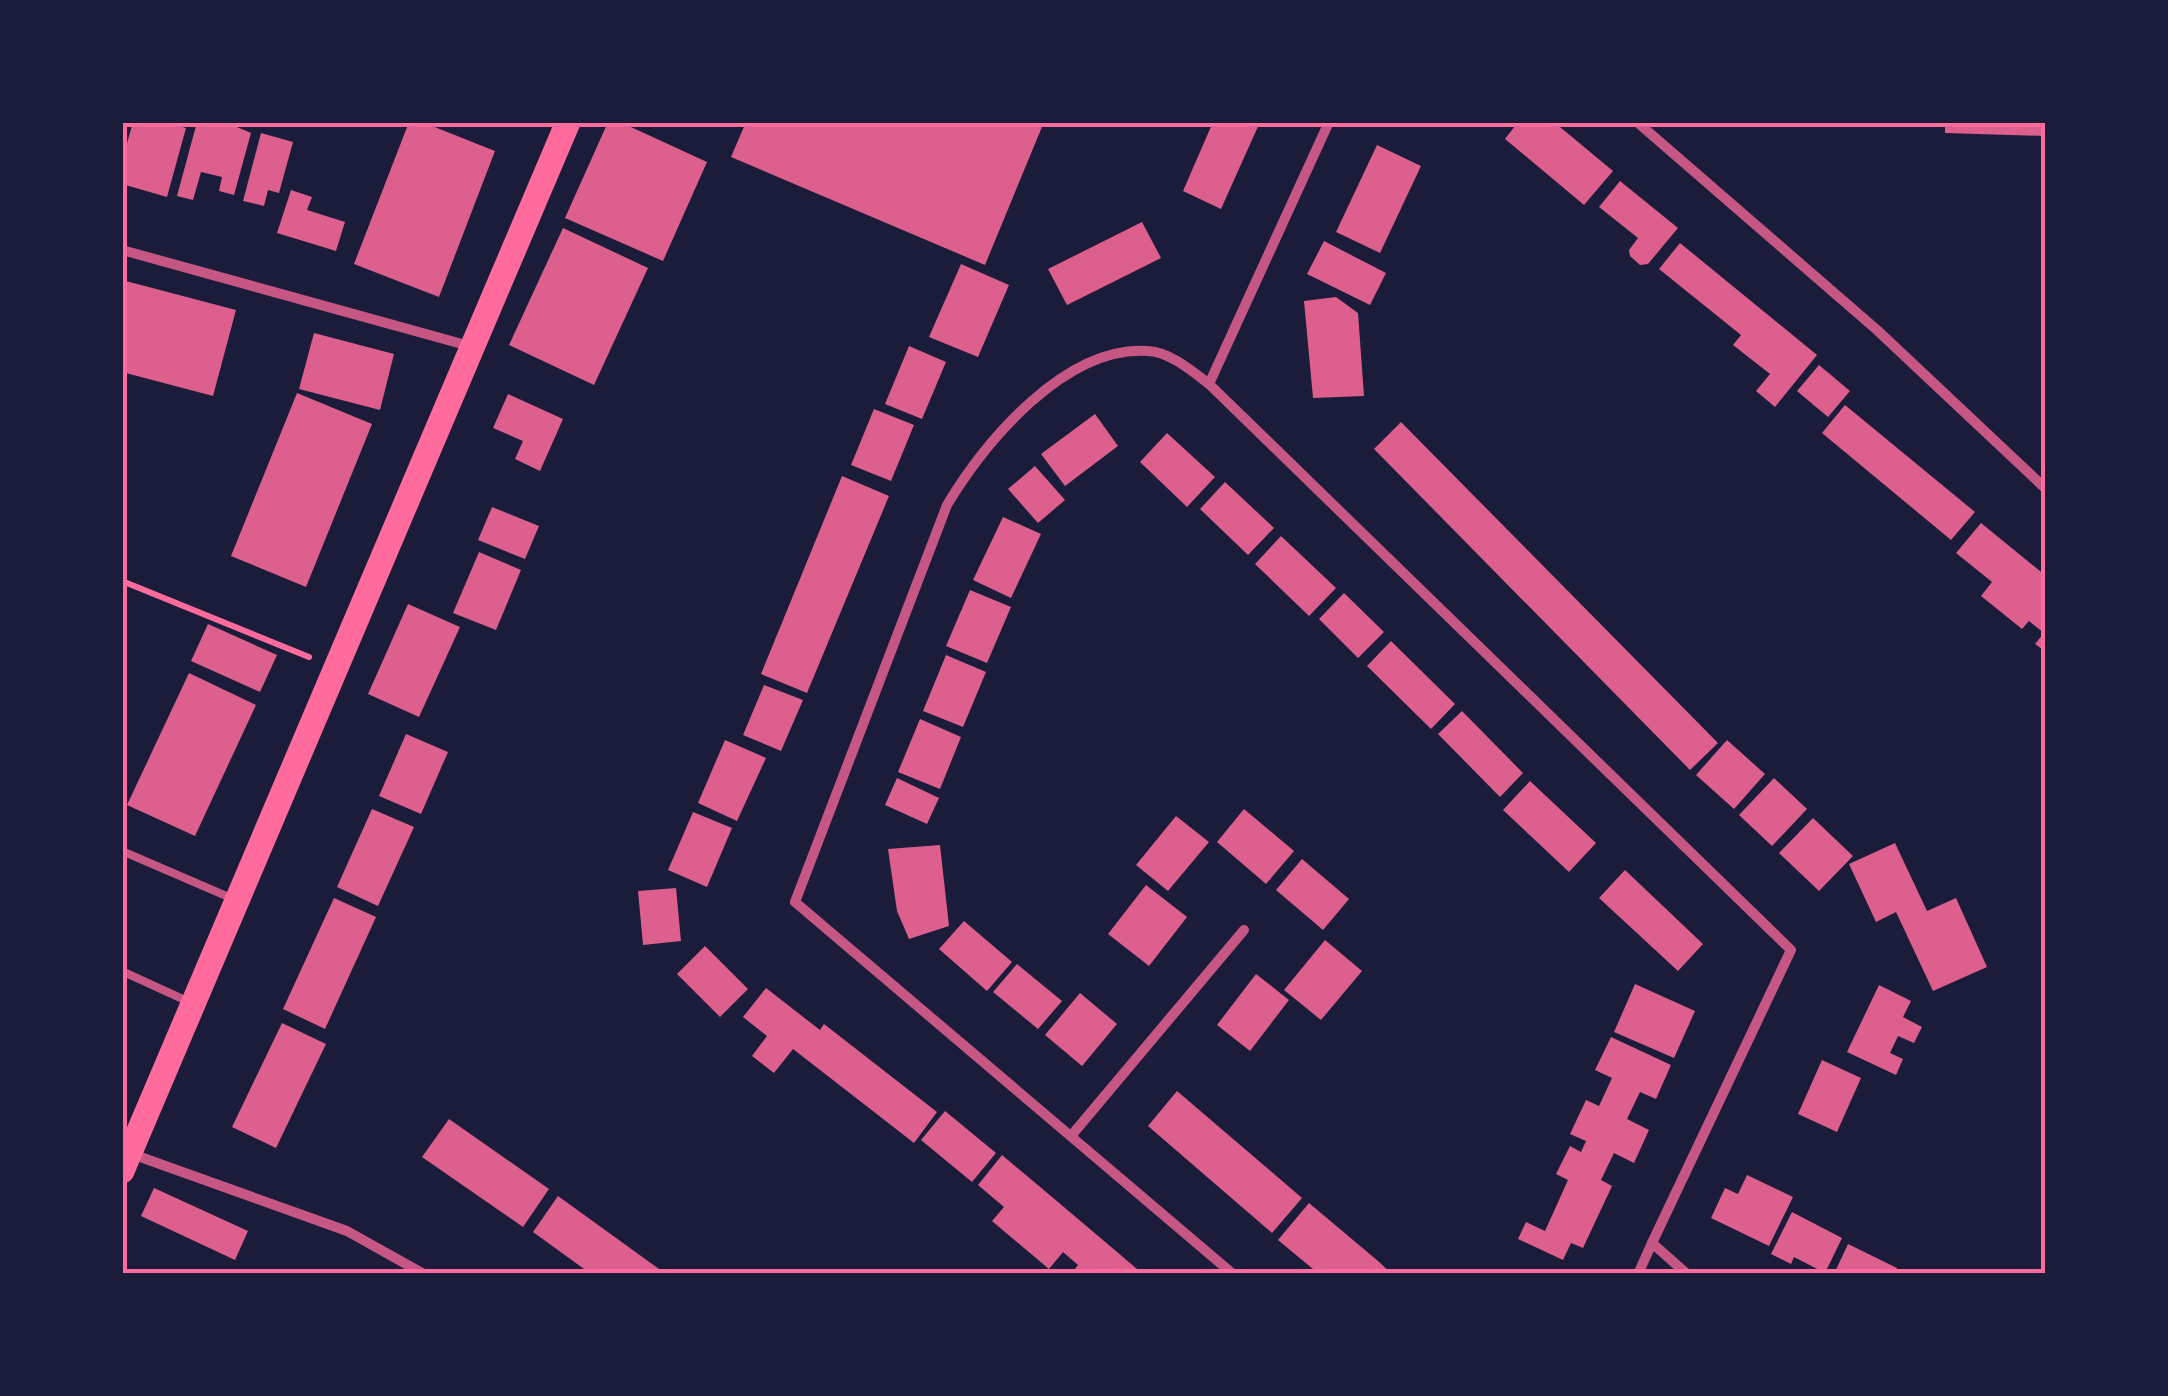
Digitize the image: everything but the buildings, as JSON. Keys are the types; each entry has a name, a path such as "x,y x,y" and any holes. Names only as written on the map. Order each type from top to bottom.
{"main road":[{"path":"126,1162 333,666 568,122"}],"street":[{"path":"1209,384 1329,122"},
{"path":"1637,122 1852,307 2046,490"},
{"path":"122,250 474,347"},
{"path":"1233,1274 795,902 946,505 978,454 1052,387 1082,367 1119,352 1152,351 1209,384 1791,950 1638,1274"},
{"path":"1071,1136 1244,930"},
{"path":"126,1162 347,1231 424,1274"},
{"path":"1652,1243 1687,1274"}],"lane":[{"path":"122,851 235,900"},
{"path":"126,973 192,1003"}],"path":[{"path":"122,580 333,666"}]}
